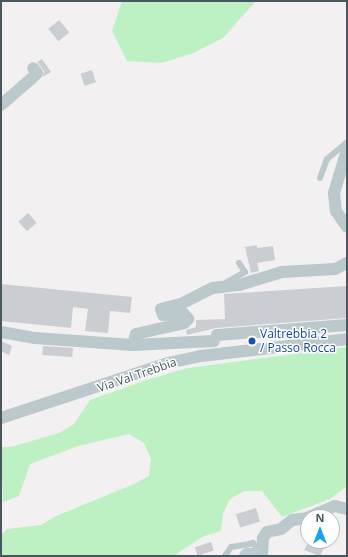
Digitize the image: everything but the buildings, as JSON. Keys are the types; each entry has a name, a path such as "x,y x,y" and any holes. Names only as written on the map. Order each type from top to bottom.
{"street":[{"path":"1,105 32,79 37,73 33,68"},
{"path":"347,150 334,193 336,211 347,227"},
{"path":"133,344 136,334 184,323 188,319 183,312 161,314 164,307 181,304 223,286 238,285 282,272 335,269 347,263"},
{"name":"Via Val Trebbia","path":"1,418 168,363 273,339 347,325"},
{"name":"Via Val Trebbia","path":"3,330 35,338 133,344 215,338 347,339"},
{"path":"328,509 335,506 347,509"},
{"path":"261,556 262,538 267,532 281,529 292,520 300,519"},
{"path":"247,556 254,556"}],"lane":[{"path":"320,178 327,159 347,142"},
{"path":"223,286 245,272 239,263"},
{"path":"225,556 231,547 253,543 261,556"}],"green space":[{"path":"122,1 256,1 223,38 193,53 162,63 127,61 112,31"},
{"path":"347,347 347,486 330,499 282,517 262,491 244,491 230,499 223,514 221,531 204,536 173,556 1,556 1,535 7,529 41,525 56,516 134,484 149,476 151,459 144,443 129,434 78,446 30,464 19,496 3,502 1,447 11,447 59,433 74,424 90,400 149,379 188,368"}],"place":[{"name":"Valtrebbia 2 / Passo Rocca","path":"252,341"}]}
